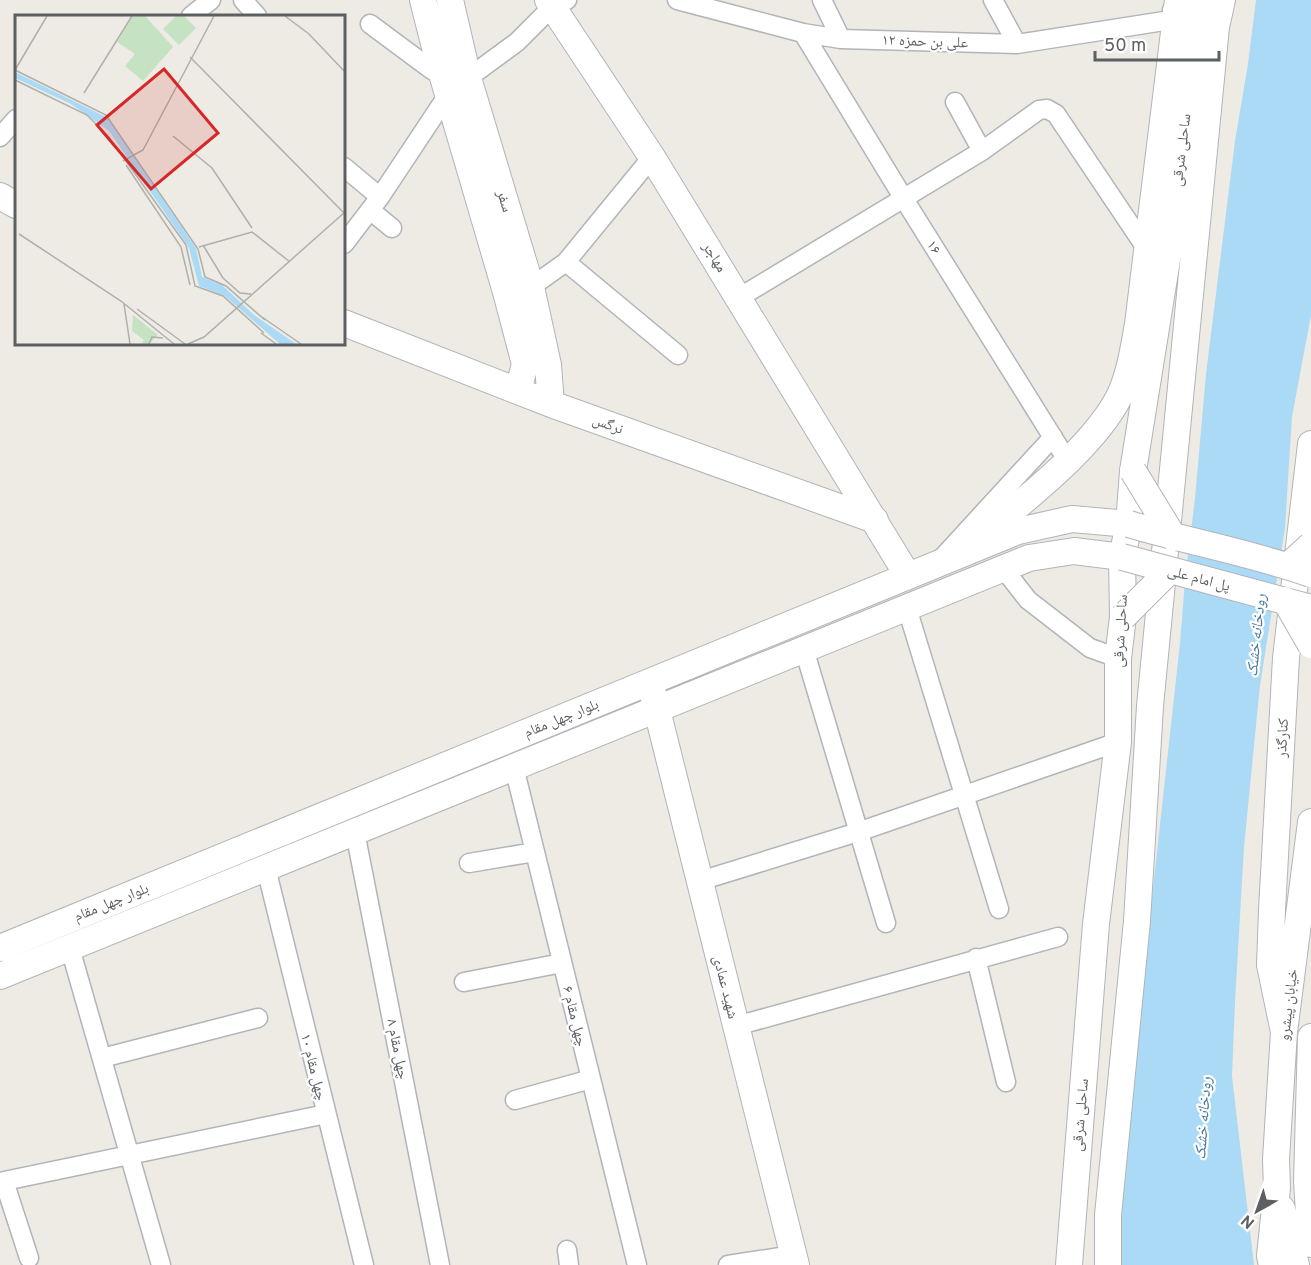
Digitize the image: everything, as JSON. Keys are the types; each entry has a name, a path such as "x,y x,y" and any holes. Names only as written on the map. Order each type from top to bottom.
{"main road":[{"name":"سفر","path":"423,0 440,67 458,85 531,287 537,365 518,392"},
{"name":"سفر","path":"450,0 458,85 506,292 551,404"},
{"name":"ساحلی شرقی","path":"1069,1265 1096,924 1118,742 1118,658 1123,617 1122,557 1129,524 1133,471 1169,247 1198,0"},
{"path":"1215,0 1216,27"},
{"path":"1108,1265 1107,1215 1137,921 1150,706 1216,27 1222,0"},
{"name":"مهاجر","path":"556,2 740,297 908,576"},
{"name":"ساحلی شرقی","path":"949,559 1067,460 1094,434 1120,395 1131,360 1148,251 1174,6"},
{"name":"نرگس","path":"345,323 518,392 875,520"},
{"name":"کنارگذر","path":"1284,1032 1270,966 1272,910 1286,658 1311,444"},
{"path":"1133,471 1174,538"},
{"name":"بلوار چهل مقام","path":"0,948 1018,531 1072,519 1129,524"},
{"path":"1129,524 1174,538 1300,570 1311,545"},
{"name":"بلوار چهل مقام","path":"0,976 1029,558 1074,551 1122,557"},
{"name":"پل امام علی","path":"1122,557 1311,608"},
{"path":"1123,617 1170,570"},
{"path":"1285,600 1311,645"},
{"name":"شهید عمادی","path":"649,682 794,1260"},
{"path":"403,783 414,808"},
{"name":"خیابان پیشرو","path":"1277,1188 1276,1160 1284,1032 1311,822"},
{"path":"1311,1037 1307,1182 1311,1244"},
{"path":"1272,1265 1270,1256 1277,1188"},
{"path":"1277,1188 1296,1265"}],"street":[{"path":"192,15 211,0"},
{"path":"243,0 256,15"},
{"name":"۱۲ علی بن حمزه","path":"677,0 803,33 841,39 1017,44 1174,6"},
{"path":"822,0 841,39"},
{"path":"993,0 1017,44"},
{"path":"345,243 458,85 517,42 556,2"},
{"path":"370,24 432,70 440,67"},
{"name":"۱۶","path":"803,33 1067,460"},
{"path":"955,102 981,151"},
{"path":"740,297 981,151 1039,110 1047,109 1056,114 1148,251"},
{"path":"0,137 15,120"},
{"path":"531,287 566,262 652,157"},
{"path":"345,168 375,203 392,228"},
{"path":"566,262 678,355"},
{"path":"949,559 1053,436"},
{"path":"1003,568 1028,600 1090,648 1118,658"},
{"path":"907,608 999,909"},
{"path":"804,649 886,923"},
{"path":"700,881 858,832 1118,742"},
{"name":"چهل مقام ۶","path":"514,767 637,1265"},
{"name":"چهل مقام ۸","path":"355,832 440,1265"},
{"path":"469,863 535,852"},
{"name":"چهل مقام ۱۰","path":"266,868 364,1265"},
{"path":"736,1026 1058,937"},
{"path":"70,948 161,1265"},
{"path":"976,958 1006,1082"},
{"path":"464,982 562,963"},
{"path":"102,1058 258,1018"},
{"path":"515,1100 591,1078"},
{"path":"29,1258 2,1182 326,1114"},
{"path":"728,1265 794,1260"}],"water":[{"name":"رودخانه خشک","path":"1256,0 1311,0 1311,315 1292,417 1285,528 1260,685 1244,847 1232,1076 1254,1265 1122,1265 1118,1236 1136,1043 1180,643 1206,374 1235,141"}]}
